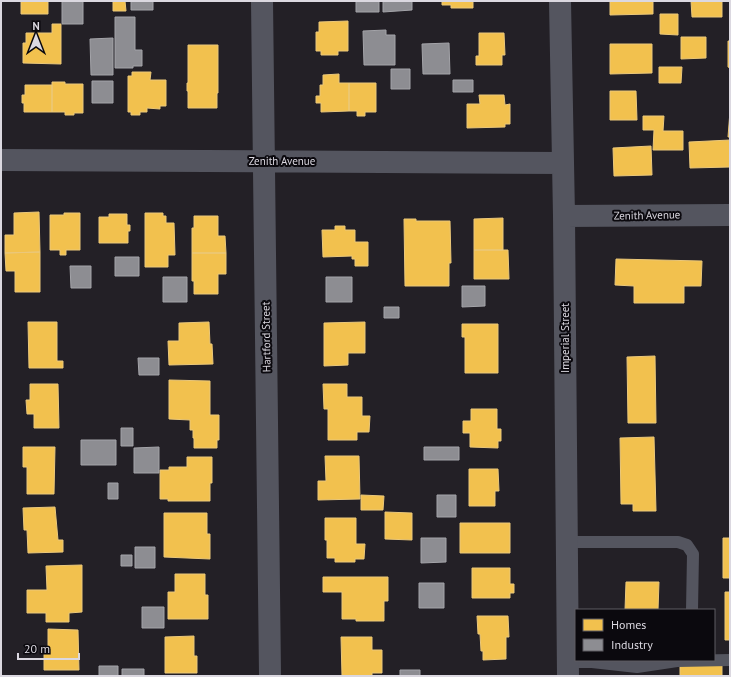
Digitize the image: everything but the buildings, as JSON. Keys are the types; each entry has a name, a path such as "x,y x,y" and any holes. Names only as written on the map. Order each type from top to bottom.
{"street":[{"name":"Hartford Street","path":"262,1 270,674"},
{"name":"Imperial Street","path":"560,1 564,216 568,669"},
{"name":"Zenith Avenue","path":"1,160 562,163"},
{"name":"Zenith Avenue","path":"564,216 730,215"}],"lane":[{"path":"566,542 678,542 687,545 693,554 692,609"},
{"path":"715,660 730,660"},
{"path":"568,669 592,662 637,667 676,661"}]}
